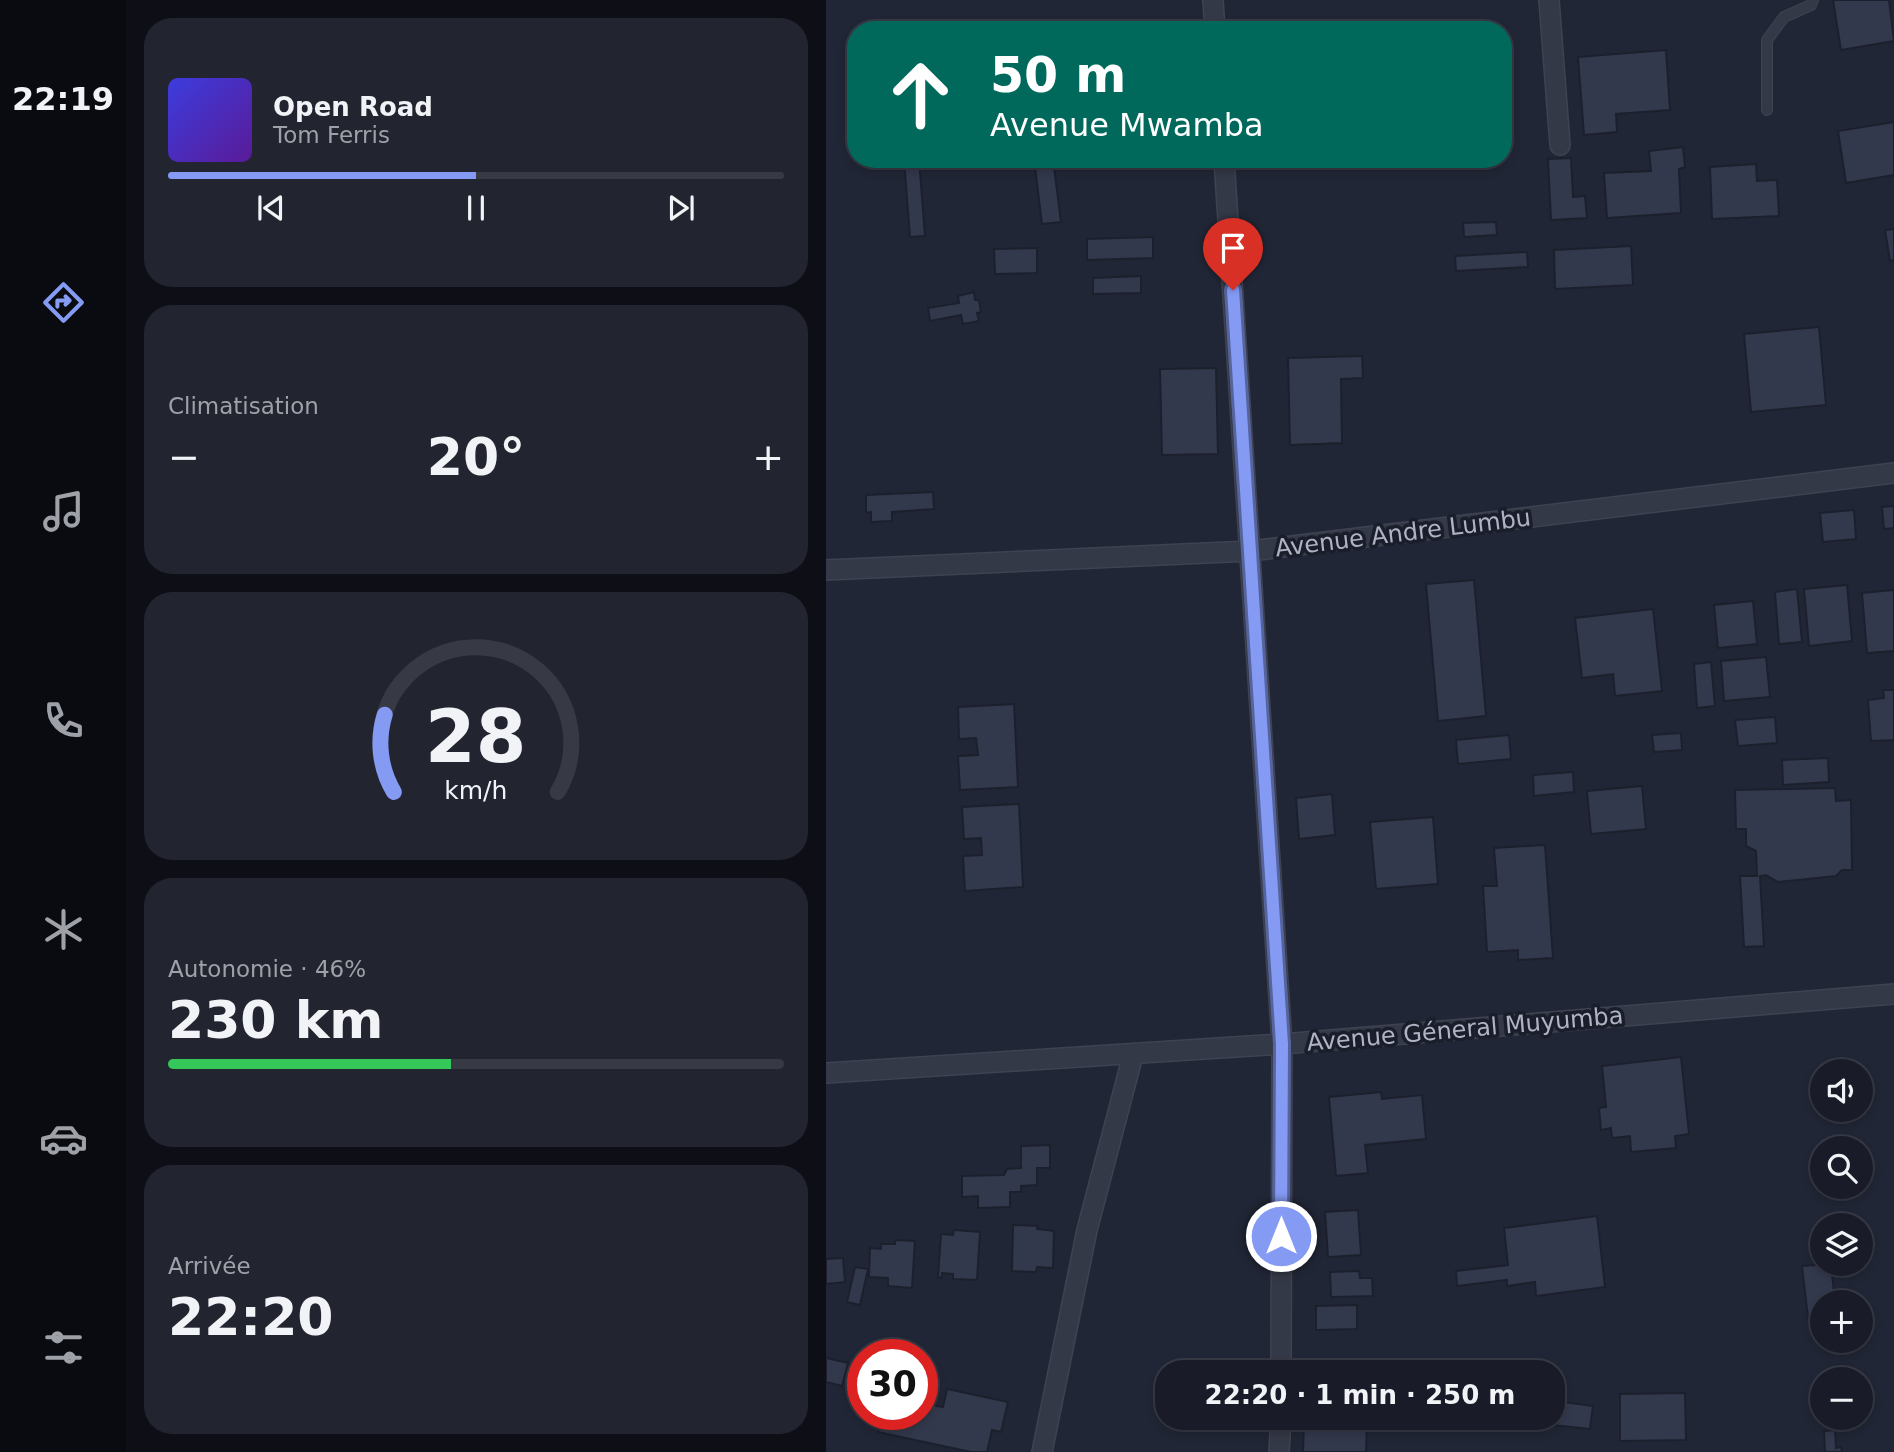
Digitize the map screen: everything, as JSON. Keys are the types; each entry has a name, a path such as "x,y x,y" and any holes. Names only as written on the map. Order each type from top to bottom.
{"street":[{"path":"1213,0 1214,21"},
{"path":"1549,0 1560,145"},
{"path":"1225,168 1282,1044 1281,1360"},
{"name":"Avenue Andre Lumbu","path":"826,570 1251,551 1894,473"},
{"name":"Avenue Géneral Muyumba","path":"826,1073 1282,1044 1894,994"},
{"path":"1042,1452 1087,1230 1133,1055"},
{"path":"1279,1452 1280,1430"}],"lane":[{"path":"1767,110 1767,40 1784,17 1811,5 1813,0"}],"building":[{"path":"1833,0 1889,0 1894,41 1841,50"},
{"path":"1666,50 1670,110 1616,114 1617,132 1584,135 1578,57"},
{"path":"1894,122 1894,175 1846,183 1838,131"},
{"path":"1683,147 1685,167 1679,169 1681,213 1607,218 1604,173 1651,171 1649,151"},
{"path":"1571,158 1573,197 1585,196 1587,218 1551,220 1548,159"},
{"path":"1756,164 1757,181 1777,180 1779,216 1712,219 1710,167"},
{"path":"905,168 920,168 925,236 910,237"},
{"path":"1035,168 1054,168 1061,222 1042,224"},
{"path":"1496,222 1497,235 1464,237 1463,223"},
{"path":"1894,229 1894,260 1890,261 1885,230"},
{"path":"1153,237 1153,258 1087,260 1087,239"},
{"path":"1631,246 1633,285 1555,289 1554,250"},
{"path":"1037,248 1037,273 995,274 994,249"},
{"path":"1527,252 1528,267 1456,271 1455,256"},
{"path":"1141,276 1141,293 1093,294 1093,278"},
{"path":"974,292 975,300 979,300 979,321 963,324 961,315 930,321 928,308 959,303 958,296"},
{"path":"1819,327 1826,405 1751,412 1744,334"},
{"path":"1362,356 1363,378 1341,379 1342,443 1290,445 1288,358"},
{"path":"1216,368 1218,454 1162,455 1160,369"},
{"path":"933,492 934,509 892,512 892,521 871,522 871,512 866,513 866,495"},
{"path":"1894,506 1894,528 1884,529 1882,507"},
{"path":"1854,510 1856,539 1823,542 1820,513"},
{"path":"1474,580 1486,716 1438,721 1426,584"},
{"path":"1847,585 1852,641 1809,646 1804,589"},
{"path":"1797,589 1802,642 1779,644 1775,592"},
{"path":"1894,590 1894,651 1867,653 1862,593"},
{"path":"1753,601 1757,644 1718,648 1714,605"},
{"path":"1653,609 1662,691 1615,696 1613,674 1582,678 1575,618"},
{"path":"1766,657 1770,697 1724,701 1721,661"},
{"path":"1711,662 1715,706 1697,708 1694,664"},
{"path":"1883,690 1894,690 1894,740 1871,741 1868,700 1884,698"},
{"path":"1014,704 1018,787 960,790 958,756 978,755 976,738 959,739 958,707"},
{"path":"1775,717 1777,743 1738,746 1735,720"},
{"path":"1681,733 1682,750 1654,752 1652,735"},
{"path":"1509,735 1511,759 1458,764 1456,740"},
{"path":"1828,758 1829,782 1783,785 1782,760"},
{"path":"1573,772 1574,792 1534,796 1533,775"},
{"path":"1642,786 1646,829 1591,834 1587,791"},
{"path":"1835,788 1836,801 1851,800 1852,870 1842,870 1836,876 1778,882 1766,875 1760,876 1764,946 1744,947 1740,876 1757,876 1756,851 1746,846 1746,829 1736,829 1735,790"},
{"path":"1332,794 1335,835 1299,839 1296,798"},
{"path":"1019,804 1023,887 965,891 963,856 982,855 981,838 964,839 962,807"},
{"path":"1433,817 1438,884 1376,889 1370,822"},
{"path":"1545,845 1553,958 1518,960 1518,950 1487,952 1483,886 1497,886 1494,848"},
{"path":"1681,1057 1689,1134 1675,1136 1676,1148 1631,1152 1630,1136 1612,1138 1611,1128 1601,1130 1599,1108 1606,1107 1602,1066"},
{"path":"1381,1092 1382,1099 1422,1095 1426,1139 1365,1145 1368,1173 1336,1176 1329,1097"},
{"path":"1050,1145 1050,1168 1037,1168 1037,1185 1021,1186 1021,1192 1010,1192 1010,1207 978,1208 978,1196 962,1197 962,1176 1004,1175 1007,1169 1021,1168 1021,1146"},
{"path":"1358,1210 1361,1255 1328,1257 1325,1212"},
{"path":"1597,1216 1605,1287 1536,1296 1535,1282 1507,1286 1507,1280 1457,1286 1456,1271 1508,1265 1504,1228"},
{"path":"1013,1225 1038,1226 1037,1229 1054,1231 1053,1268 1037,1267 1036,1272 1012,1271"},
{"path":"954,1230 980,1232 977,1280 953,1279 953,1274 942,1273 942,1278 938,1277 941,1234 953,1235"},
{"path":"895,1240 915,1241 912,1288 888,1286 888,1278 869,1277 870,1248 881,1249 881,1244 895,1244"},
{"path":"843,1258 845,1282 826,1284 826,1259"},
{"path":"1810,1265 1810,1276 1832,1276 1834,1290 1810,1290 1808,1318 1802,1266"},
{"path":"855,1267 868,1269 860,1305 847,1302"},
{"path":"1359,1271 1360,1278 1372,1278 1373,1296 1331,1297 1330,1272"},
{"path":"1357,1305 1357,1329 1316,1330 1316,1306"},
{"path":"826,1358 847,1363 842,1386 826,1382"},
{"path":"947,1389 1008,1402 1001,1432 992,1430 987,1452 971,1452 878,1432 938,1430 938,1406 943,1407"},
{"path":"1685,1393 1686,1440 1620,1441 1620,1394"},
{"path":"1565,1402 1593,1406 1590,1429 1565,1426"},
{"path":"1304,1430 1367,1430 1366,1452 1303,1452"},
{"path":"1835,1430 1836,1448 1841,1447 1842,1452 1825,1452 1824,1431"}],"route":[{"path":"1233,290 1282,1044 1281,1236"}]}
